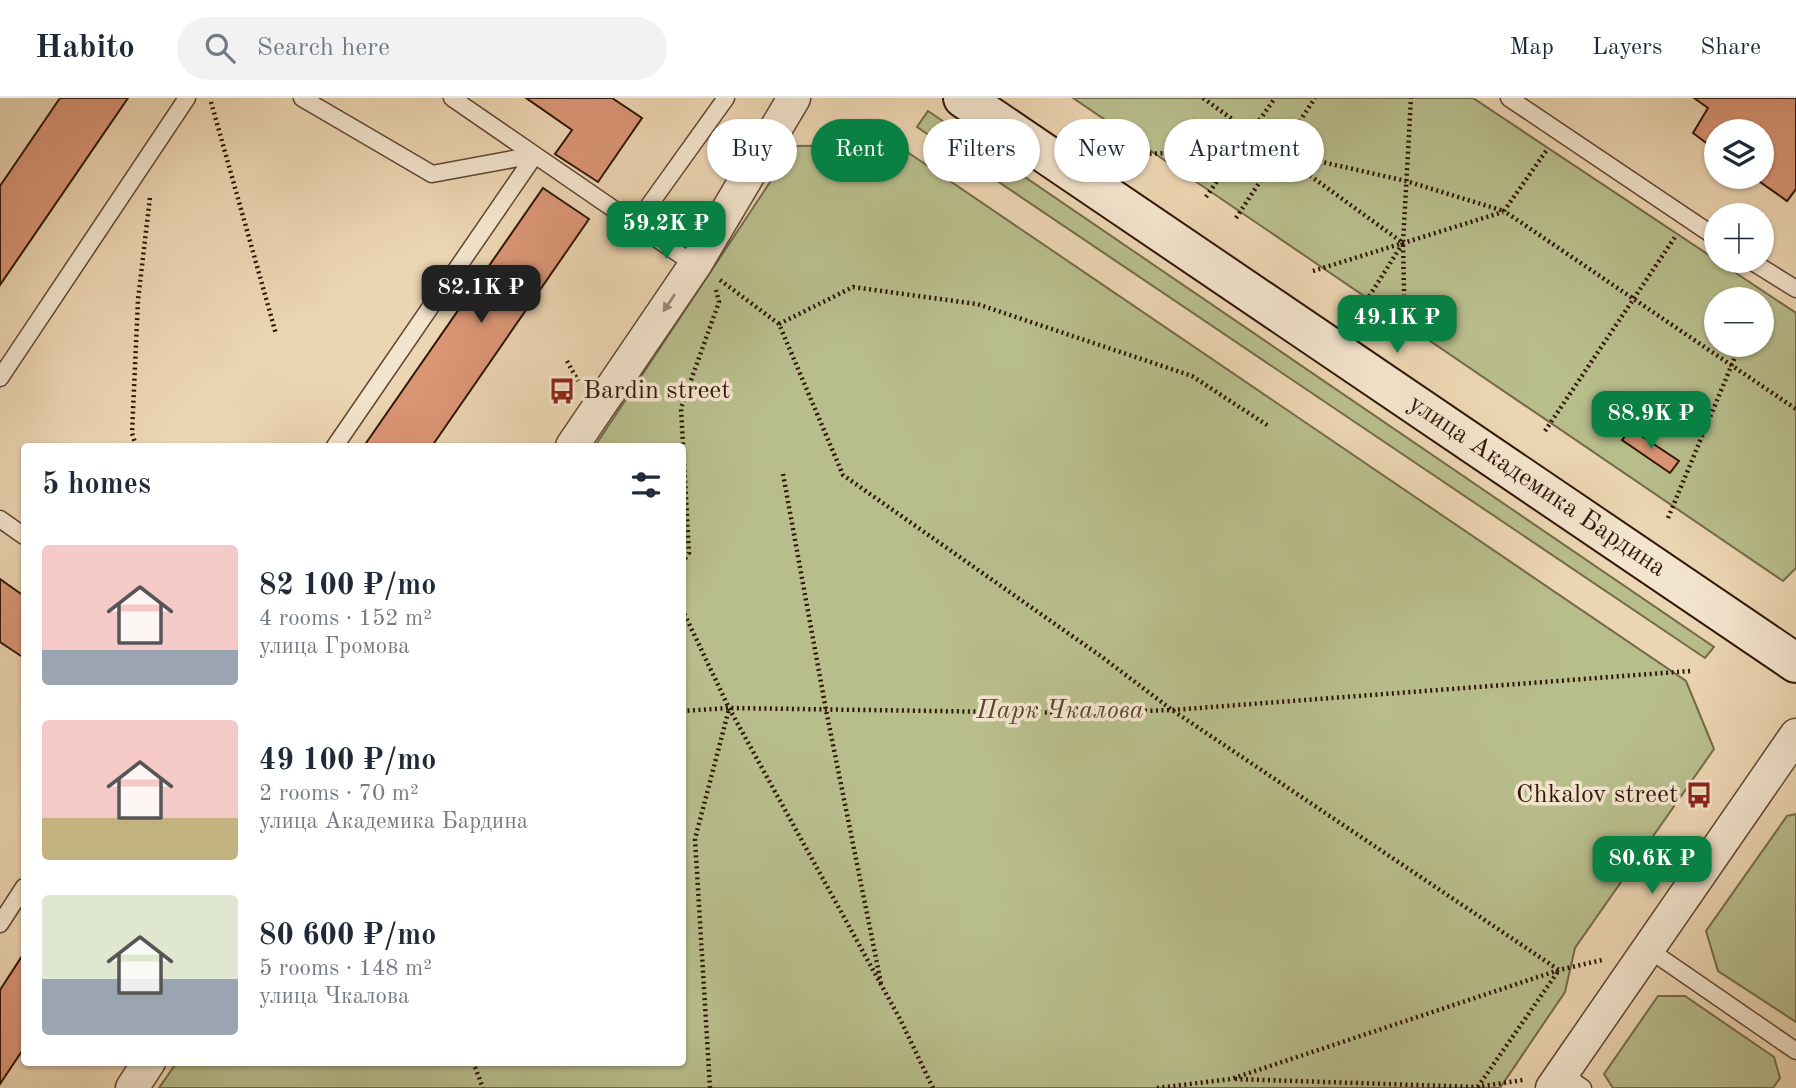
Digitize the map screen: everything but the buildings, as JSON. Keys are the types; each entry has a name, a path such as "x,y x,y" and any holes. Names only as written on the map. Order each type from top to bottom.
{"street":[{"path":"574,443 695,265 794,98"},
{"name":"улица Академика Бардина","path":"963,98 1796,663"},
{"path":"1566,1083 1648,949 1796,735"},
{"path":"132,1088 146,1066"}],"lane":[{"path":"0,378 187,98"},
{"path":"302,98 432,174 535,155"},
{"path":"452,98 695,265"},
{"path":"635,225 726,98"},
{"path":"1509,98 1704,229"},
{"path":"337,443 535,155"},
{"path":"1773,273 1795,285"},
{"path":"0,519 21,534"},
{"path":"0,924 21,892"},
{"path":"1648,949 1796,1051"}],"path":[{"path":"209,98 276,334"},
{"path":"1203,98 1232,119"},
{"path":"1261,119 1275,98"},
{"path":"1301,119 1315,98"},
{"path":"1405,335 1404,243 1411,98"},
{"path":"1313,271 1504,211 1559,132"},
{"path":"1324,162 1406,181 1504,211 1796,409"},
{"path":"1206,197 1217,182"},
{"path":"1236,218 1259,182"},
{"path":"1320,182 1404,243"},
{"path":"135,443 132,433 138,300 150,196"},
{"path":"1545,431 1635,300 1687,218"},
{"path":"1363,306 1404,243"},
{"path":"683,443 681,408 719,302 713,276 779,324 843,475 1108,661 1172,710 1559,970"},
{"path":"779,324 853,287 977,304 1192,376 1270,427"},
{"path":"1668,518 1735,357"},
{"path":"783,474 826,710 882,988"},
{"path":"686,499 689,553 686,557"},
{"path":"686,617 729,708 882,988 933,1088"},
{"path":"1112,712 1172,710 1690,671"},
{"path":"710,1088 695,839 729,708"},
{"path":"686,711 729,708 1073,713"},
{"path":"1231,1079 1559,970 1648,949"},
{"path":"1477,1088 1559,970"},
{"path":"475,1066 483,1088"},
{"path":"1157,1088 1231,1079 1477,1088 1566,1083"}],"green space":[{"path":"1073,98 1473,98 1704,252 1704,273 1736,273 1757,287 1704,287 1704,357 1774,357 1774,298 1796,313 1796,568 1783,581 1196,182 1324,182 1324,119 1164,119 1164,160 1150,150 1150,119 1104,119"},
{"path":"928,111 940,119 923,119 923,131 917,127"},
{"name":"Парк Чкалова","path":"797,146 811,146 811,182 909,182 909,153 923,163 923,182 951,182 1686,681 1714,749 1575,948 1565,992 1500,1088 159,1088 174,1066 686,1066 686,443 597,443 770,182 797,182"},
{"path":"999,182 1032,182 1714,647 1705,658"},
{"path":"1796,814 1796,1022 1718,971 1706,931 1787,816"},
{"path":"1658,996 1685,996 1774,1057 1780,1078 1773,1088 1613,1088 1604,1074"}],"place":[{"name":"Bardin street","path":"562,391"},
{"name":"Chkalov street","path":"1699,795"}]}
